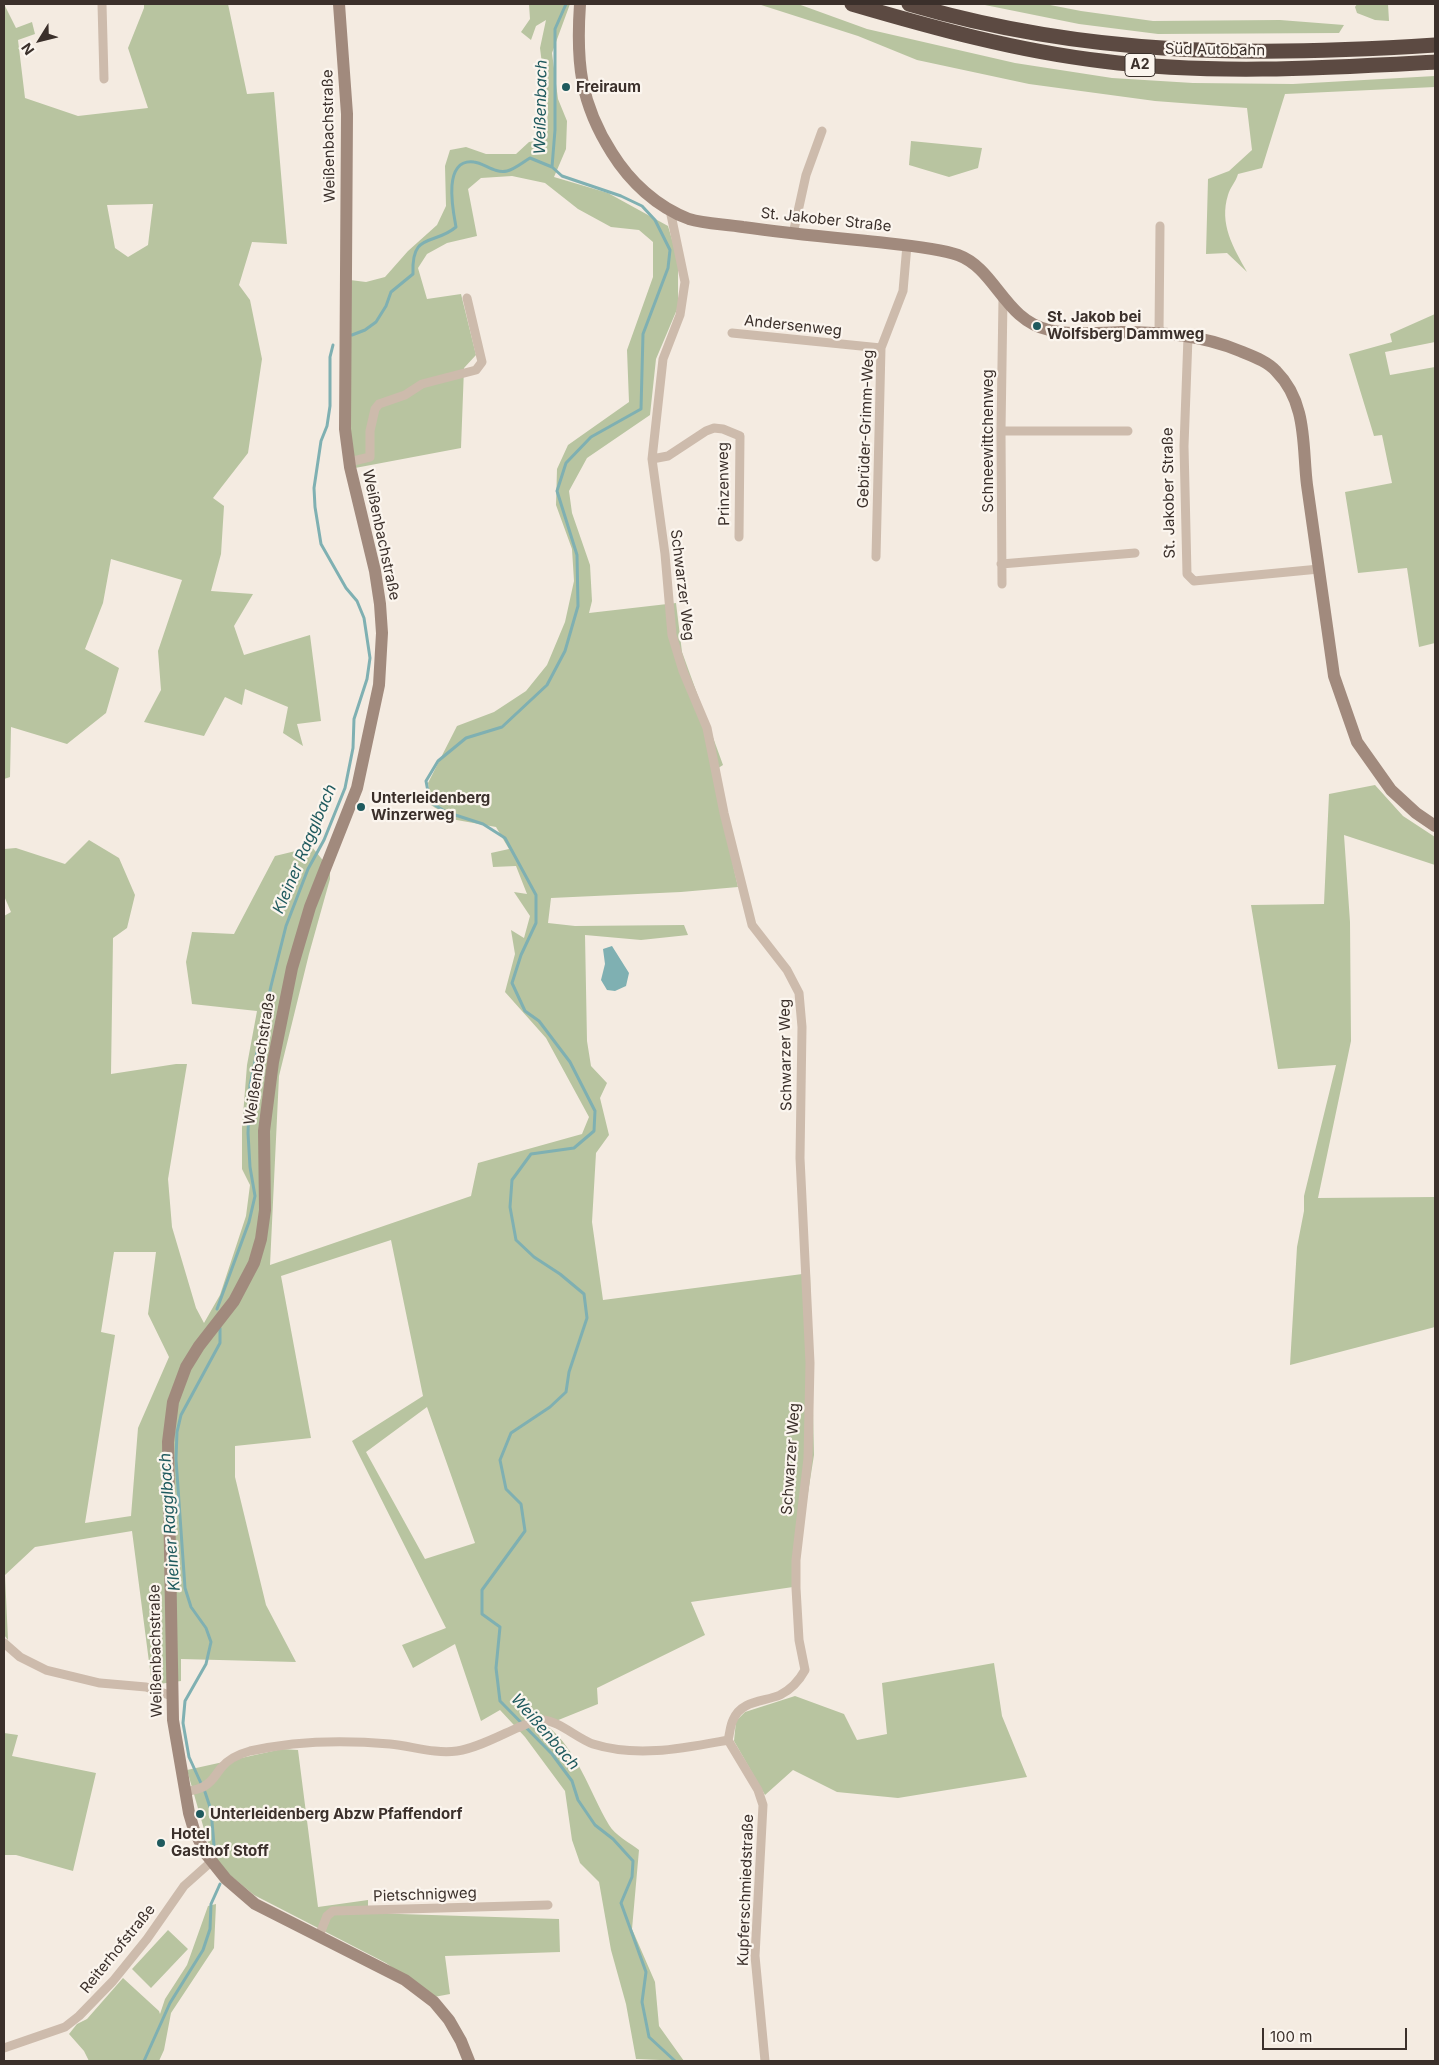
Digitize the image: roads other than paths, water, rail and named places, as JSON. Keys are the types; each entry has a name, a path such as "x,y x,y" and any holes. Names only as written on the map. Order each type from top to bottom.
{"highway":[{"name":"Süd Autobahn","path":"852,4 935,28 1009,46 1103,62 1178,68 1307,68 1435,62"},
{"name":"Süd Autobahn","path":"909,4 1029,33 1105,44 1181,51 1316,52 1435,45"}],"main road":[{"name":"Weißenbachstraße","path":"339,4 347,114 345,429 350,462 375,571 380,604 382,633 379,685 357,788 310,907 292,968 273,1062 264,1131 265,1210 256,1255 234,1301 199,1346 186,1367 173,1402 168,1442 172,1696 175,1741 194,1830 206,1854 226,1879 254,1904 405,1980 434,2002 449,2020 461,2041 469,2061"},
{"name":"St. Jakober Straße","path":"580,4 577,44 584,91 600,134 620,165 644,192 670,210 691,220 793,234 907,245 959,255 983,273 1011,308 1030,323 1048,330 1074,333 1159,333 1188,337 1223,344 1259,359 1275,370 1292,392 1300,415 1304,464 1334,676 1356,742 1391,790 1416,813 1435,826"}],"street":[{"path":"102,4 104,79"},
{"path":"793,234 806,175 822,131"},
{"name":"Schwarzer Weg","path":"670,210 685,282 680,315 663,359 652,459 666,554 672,635 707,728 724,813 752,925 787,970 799,993 802,1027 800,1158 810,1363 808,1458 796,1560 796,1588 799,1640 805,1670 800,1680 792,1688 780,1695 748,1704 737,1713 733,1720 728,1740"},
{"path":"1159,333 1160,226"},
{"name":"Gebrüder-Grimm-Weg","path":"876,557 881,348 904,292 907,245"},
{"path":"350,462 370,457 370,431 375,409 379,404 405,395 422,384 476,370 482,362 467,298"},
{"name":"Schneewittchenweg","path":"1002,584 1001,430 1003,298"},
{"name":"Andersenweg","path":"732,333 881,348"},
{"name":"St. Jakober Straße","path":"1188,337 1184,446 1187,574 1194,581 1319,569"},
{"name":"Prinzenweg","path":"652,459 668,456 706,431 714,428 723,429 740,436 739,537"},
{"path":"1001,430 1128,431"},
{"path":"1001,564 1134,553"},
{"path":"4,1643 20,1657 46,1670 100,1683 146,1687 172,1696"},
{"path":"185,1792 202,1788 222,1766 233,1758 247,1752 272,1747 324,1743 373,1743 434,1752 458,1751 531,1722 543,1720 551,1722 583,1740 606,1747 644,1752 673,1750 728,1740"},
{"name":"Kupferschmiedstraße","path":"728,1740 758,1790 764,1805 755,1956 765,2061"},
{"name":"Reiterhofstraße","path":"4,2047 65,2027 79,2016 113,1981 130,1960 184,1886 212,1861"},
{"name":"Pietschnigweg","path":"319,1936 327,1916 333,1911 548,1905"}],"water":[{"path":"612,946 629,973 626,986 615,991 607,990 601,980 605,964 603,949"}],"waterway":[{"name":"Weißenbach","path":"566,4 555,29 555,130 552,167 562,176 621,196 642,206 655,220 670,250 668,268 643,334 641,409 591,437 566,463 557,491 577,555 578,606 565,651 547,685 502,727 466,738 438,761 426,781 430,802 446,812 483,824 505,838 536,895 536,923 521,955 512,983 525,1011 539,1021 570,1062 595,1111 594,1131 574,1148 531,1154 512,1180 510,1207 516,1240 534,1257 560,1274 584,1294 587,1318 569,1372 566,1392 550,1407 511,1433 500,1460 506,1489 521,1504 525,1531 482,1590 482,1614 500,1627 496,1668 500,1701 552,1754 572,1781 578,1800 595,1825 613,1839 633,1861 632,1877 621,1903 646,1972 642,2002 649,2037 675,2061"},
{"name":"Kleiner Ragglbach","path":"352,335 365,330 376,322 386,306 391,292 413,274 413,260 420,245 448,233 456,227 452,187 453,177 457,168 464,163 474,162 503,172 516,167 530,158 552,167"},
{"name":"Kleiner Ragglbach","path":"217,1309 249,1222 255,1196 250,1167 248,1133 250,1085 271,986 286,926 308,869 324,840 345,788 353,748 354,719 367,679 370,658 364,618 357,601 346,588 321,544 315,507 314,488 321,441 327,426 330,406 330,357 333,345"},
{"name":"Kleiner Ragglbach","path":"215,1857 211,1810 189,1757 183,1723 185,1701 206,1664 211,1642 206,1628 191,1607 185,1588 176,1459 177,1432 181,1415 220,1343 220,1328"},
{"name":"Kleiner Ragglbach","path":"144,2061 170,2003 203,1950 210,1929 211,1904 220,1884"}],"place":[{"name":"Freiraum","path":"566,87"},
{"name":"St. Jakob bei Wolfsberg Dammweg","path":"1037,326"},
{"name":"Unterleidenberg Winzerweg","path":"361,807"},
{"name":"Unterleidenberg Abzw Pfaffendorf","path":"200,1814"},
{"name":"Hotel Gasthof Stoff","path":"161,1843"}]}
